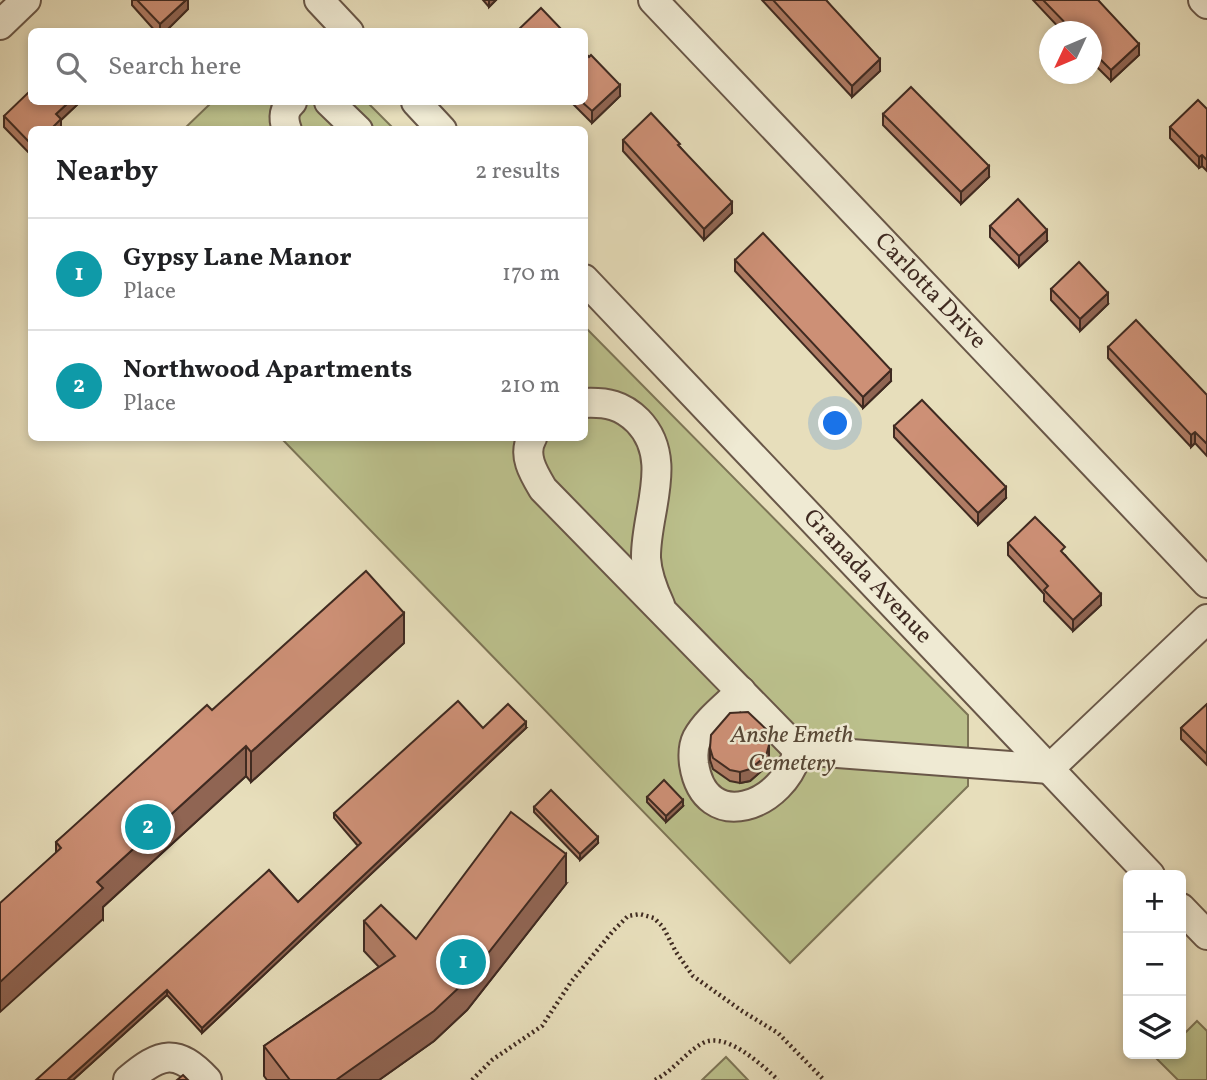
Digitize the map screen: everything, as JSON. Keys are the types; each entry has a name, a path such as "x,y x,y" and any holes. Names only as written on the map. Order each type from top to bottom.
{"street":[{"path":"0,26 26,0"},
{"path":"319,0 345,28"},
{"name":"Carlotta Drive","path":"653,0 1207,583"},
{"path":"1203,0 1207,4"},
{"path":"286,126 284,119 288,105"},
{"path":"332,105 354,126"},
{"path":"419,105 438,126"},
{"name":"Granada Avenue","path":"588,283 1145,870"},
{"path":"588,402 608,402 629,411 646,430 657,456 646,557 651,587 662,611"},
{"path":"530,441 531,468 543,489 798,750 1049,769 1207,619"},
{"path":"741,691 707,724 696,740 693,756 695,774 712,799 729,807 744,808 760,801 775,790 791,770 798,750"},
{"path":"1186,913 1207,935"},
{"path":"128,1080 145,1066 164,1058 179,1058 192,1064 207,1080"}],"path":[{"path":"472,1080 492,1060 542,1026 571,982 613,931 628,916 640,914 654,918 663,927 693,976 742,1012 778,1033 824,1080"},
{"path":"655,1080 704,1042 718,1040 737,1048 778,1080"}],"green space":[{"path":"209,105 370,105 391,126 187,126"},
{"name":"Anshe Emeth Cemetery","path":"588,330 968,715 968,786 790,963 284,441 588,441"},
{"path":"1197,1021 1207,1031 1207,1080 1178,1080 1157,1059 1186,1059 1186,1032"},
{"path":"726,1057 748,1080 702,1080"}],"building":[{"path":"137,0 186,0 160,24"},
{"path":"773,0 826,0 880,59 852,86"},
{"path":"1043,0 1098,0 1139,44 1111,70 1102,61 1102,21 1063,21"},
{"path":"541,8 560,28 520,28"},
{"path":"591,55 620,85 592,111 585,105 588,105 588,56"},
{"path":"911,87 989,166 961,192 883,114"},
{"path":"28,93 28,105 66,105 56,114 61,119 54,126 28,126 28,141 4,116"},
{"path":"1198,100 1207,109 1207,160 1202,155 1199,157 1170,127"},
{"path":"651,113 732,202 704,229 623,140"},
{"path":"1018,199 1047,230 1019,256 990,226"},
{"path":"763,233 891,370 863,397 735,260"},
{"path":"1079,262 1108,293 1080,319 1051,289"},
{"path":"1136,320 1207,395 1207,444 1195,432 1191,435 1108,347"},
{"path":"922,400 1006,487 978,513 894,426"},
{"path":"1035,517 1065,547 1061,551 1101,594 1073,620 1044,590 1048,586 1008,543"},
{"path":"366,571 404,613 251,752 246,746 97,882 103,888 0,982 0,903 61,848 56,842 207,705 212,710"},
{"path":"458,701 483,728 508,704 526,722 202,1028 167,990 67,1080 36,1080 269,870 298,902 361,843 334,813"},
{"path":"1207,704 1207,754 1181,728"},
{"path":"748,712 767,730 769,745 766,756 750,769 740,772 730,770 713,758 710,748 711,735 730,713"},
{"path":"664,780 683,800 666,816 647,797"},
{"path":"551,790 598,837 580,854 534,807"},
{"path":"511,812 566,854 467,980 434,1011 336,1080 290,1080 264,1046 395,956 364,921 381,905 416,939"}],"place":[{"name":"Northwood Apartments","path":"148,827"},
{"name":"Gypsy Lane Manor","path":"463,962"}]}
